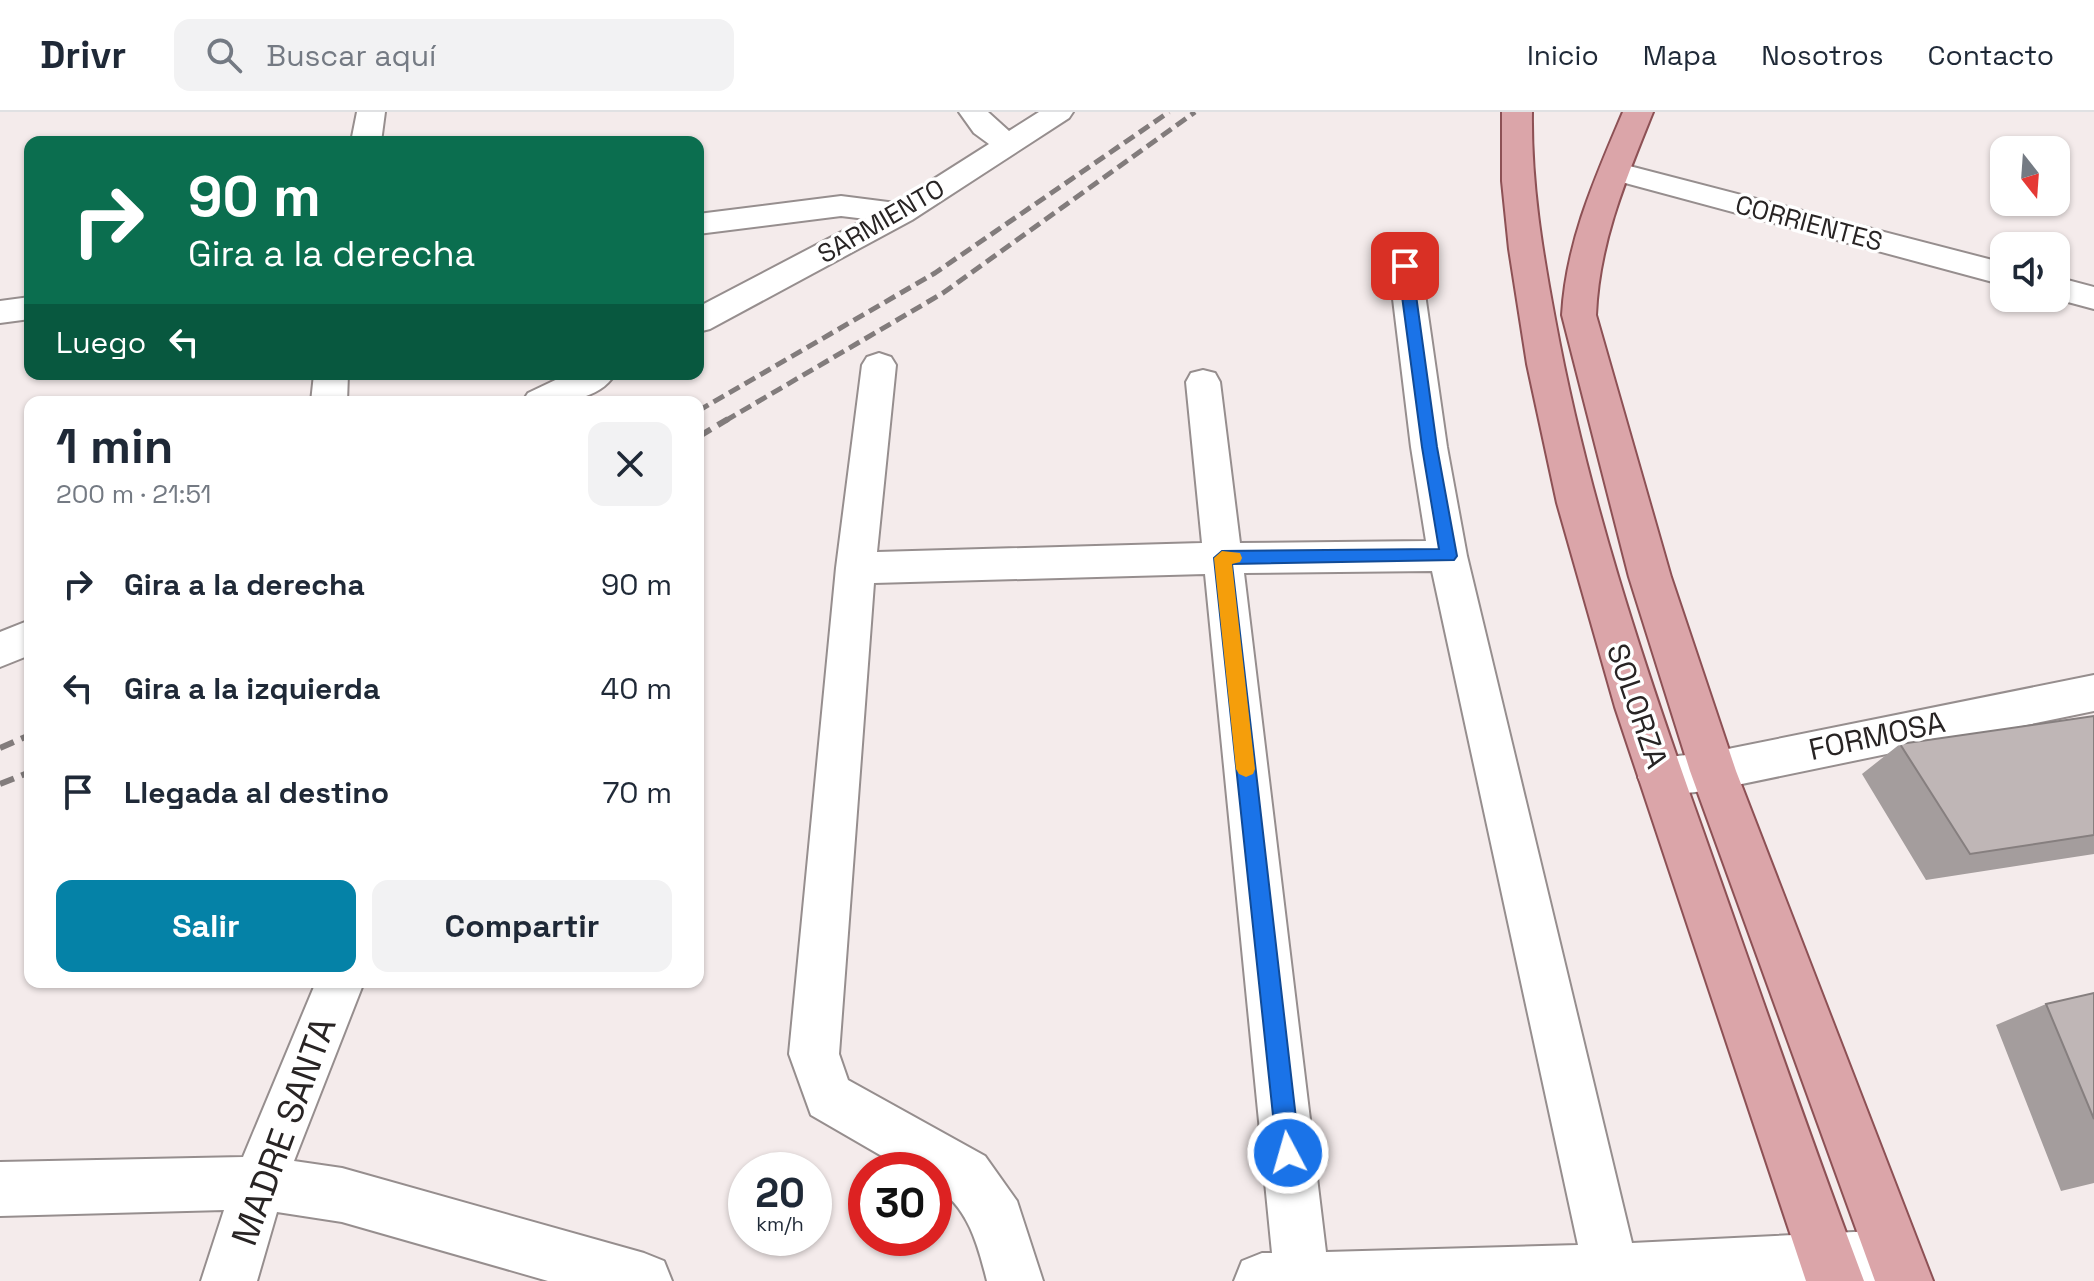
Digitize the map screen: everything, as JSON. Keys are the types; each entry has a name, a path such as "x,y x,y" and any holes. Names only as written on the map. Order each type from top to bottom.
{"main road":[{"name":"SOLORZA","path":"1517,112 1516,140 1524,239 1541,349 1576,499 1616,645 1831,1271"},
{"name":"SOLORZA","path":"1638,112 1591,230 1579,283 1579,315 1650,577 1713,771 1899,1269"}],"street":[{"path":"367,136 371,112"},
{"path":"973,112 984,127 1009,145"},
{"name":"SARMIENTO","path":"704,318 901,213 1059,112"},
{"name":"CORRIENTES","path":"1614,171 1990,270"},
{"path":"704,223 841,206 901,213"},
{"path":"1405,266 1429,447 1448,556 1612,1277"},
{"path":"2070,292 2094,298"},
{"path":"0,312 24,309"},
{"path":"879,365 856,568 814,1054 829,1097 966,1175 998,1220 1015,1281"},
{"path":"552,396 586,380"},
{"path":"1203,382 1222,558 1282,1280 1612,1277 1899,1269"},
{"path":"856,568 1222,558 1448,556"},
{"path":"0,650 24,640"},
{"name":"FORMOSA","path":"1660,777 1713,771 2094,693"},
{"name":"MADRE SANTA","path":"229,1281 259,1183 338,988"},
{"path":"0,1189 259,1183 342,1195 644,1281"}],"building":[{"path":"2094,716 2094,835 1970,854 1900,744"},
{"path":"2094,993 2094,1119 2046,1004"}],"railway":[{"path":"704,408 935,273 1169,112"},
{"path":"725,421 943,293 1195,112"},
{"path":"704,433 728,419"},
{"path":"0,748 24,738"},
{"path":"0,784 24,774"}],"slow traffic":[{"path":"1234,558 1222,558 1246,769"}],"route":[{"path":"1288,1153 1222,558 1448,556 1429,447 1405,266"}]}
